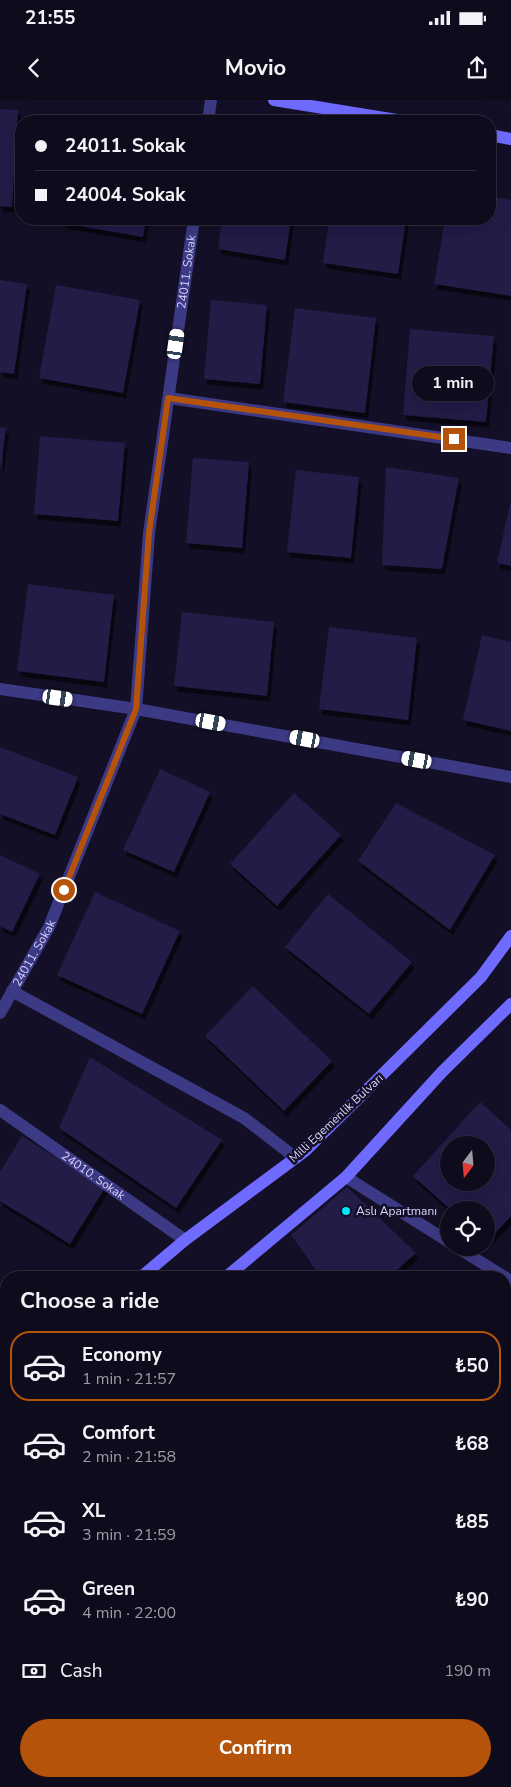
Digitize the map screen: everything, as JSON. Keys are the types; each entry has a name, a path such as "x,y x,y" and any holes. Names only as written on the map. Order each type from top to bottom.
{"main road":[{"path":"274,100 366,115"},
{"path":"496,137 511,139"},
{"name":"Milli Egemenlik Bulvarı","path":"148,1271 185,1240 305,1151 480,977 511,936"},
{"path":"233,1271 346,1177 442,1072 511,1004"}],"street":[{"path":"209,115 211,100"},
{"name":"24011. Sokak","path":"0,1013 49,927 136,709 149,533 193,225"},
{"path":"168,398 511,448"},
{"path":"0,689 136,709 511,777"},
{"path":"12,991 244,1118 296,1158"},
{"name":"24010. Sokak","path":"0,1110 185,1240"},
{"path":"346,1177 440,1236"},
{"path":"471,1256 495,1271"}],"building":[{"path":"0,109 18,110 18,115 15,115 12,207 0,206"},
{"path":"496,197 511,200 511,296 434,284 444,225 496,225"},
{"path":"74,225 145,225 143,237"},
{"path":"221,225 290,225 285,260 218,249"},
{"path":"328,225 405,225 398,274 323,263"},
{"path":"0,280 27,284 14,374 0,372"},
{"path":"56,285 140,300 123,393 39,378"},
{"path":"211,300 267,305 260,384 204,379"},
{"path":"295,308 376,318 365,413 283,402"},
{"path":"410,329 494,336 486,422 403,415"},
{"path":"0,427 6,428 1,466 0,466"},
{"path":"40,436 125,443 118,521 34,514"},
{"path":"193,458 249,462 242,548 186,543"},
{"path":"386,467 459,478 442,569 382,565"},
{"path":"296,470 359,477 351,558 287,552"},
{"path":"511,504 511,566 497,563"},
{"path":"28,584 114,595 104,682 17,671"},
{"path":"182,612 274,622 267,696 174,686"},
{"path":"329,627 417,638 408,720 319,709"},
{"path":"482,635 511,642 511,731 463,720"},
{"path":"0,747 78,777 55,835 0,814"},
{"path":"160,769 210,792 174,872 123,850"},
{"path":"294,793 341,835 277,906 230,864"},
{"path":"396,803 495,855 450,930 358,861"},
{"path":"0,855 40,874 12,932 0,926"},
{"path":"95,892 180,931 142,1014 57,975"},
{"path":"328,894 412,962 369,1014 285,947"},
{"path":"253,986 332,1061 284,1111 205,1036"},
{"path":"90,1057 222,1140 176,1208 59,1128"},
{"path":"480,1102 511,1130 511,1216 495,1233 495,1201 441,1201 413,1176 440,1146 440,1191 495,1191 495,1136 449,1136"},
{"path":"22,1136 105,1188 70,1244 0,1201 0,1172"},
{"name":"Aslı Apartmanı","path":"347,1187 416,1253 396,1271 316,1271 291,1235"}],"place":[{"name":"Aslı Apartmanı","path":"346,1211"}],"route":[{"path":"64,890 136,709 149,533 168,398 454,439"}]}
